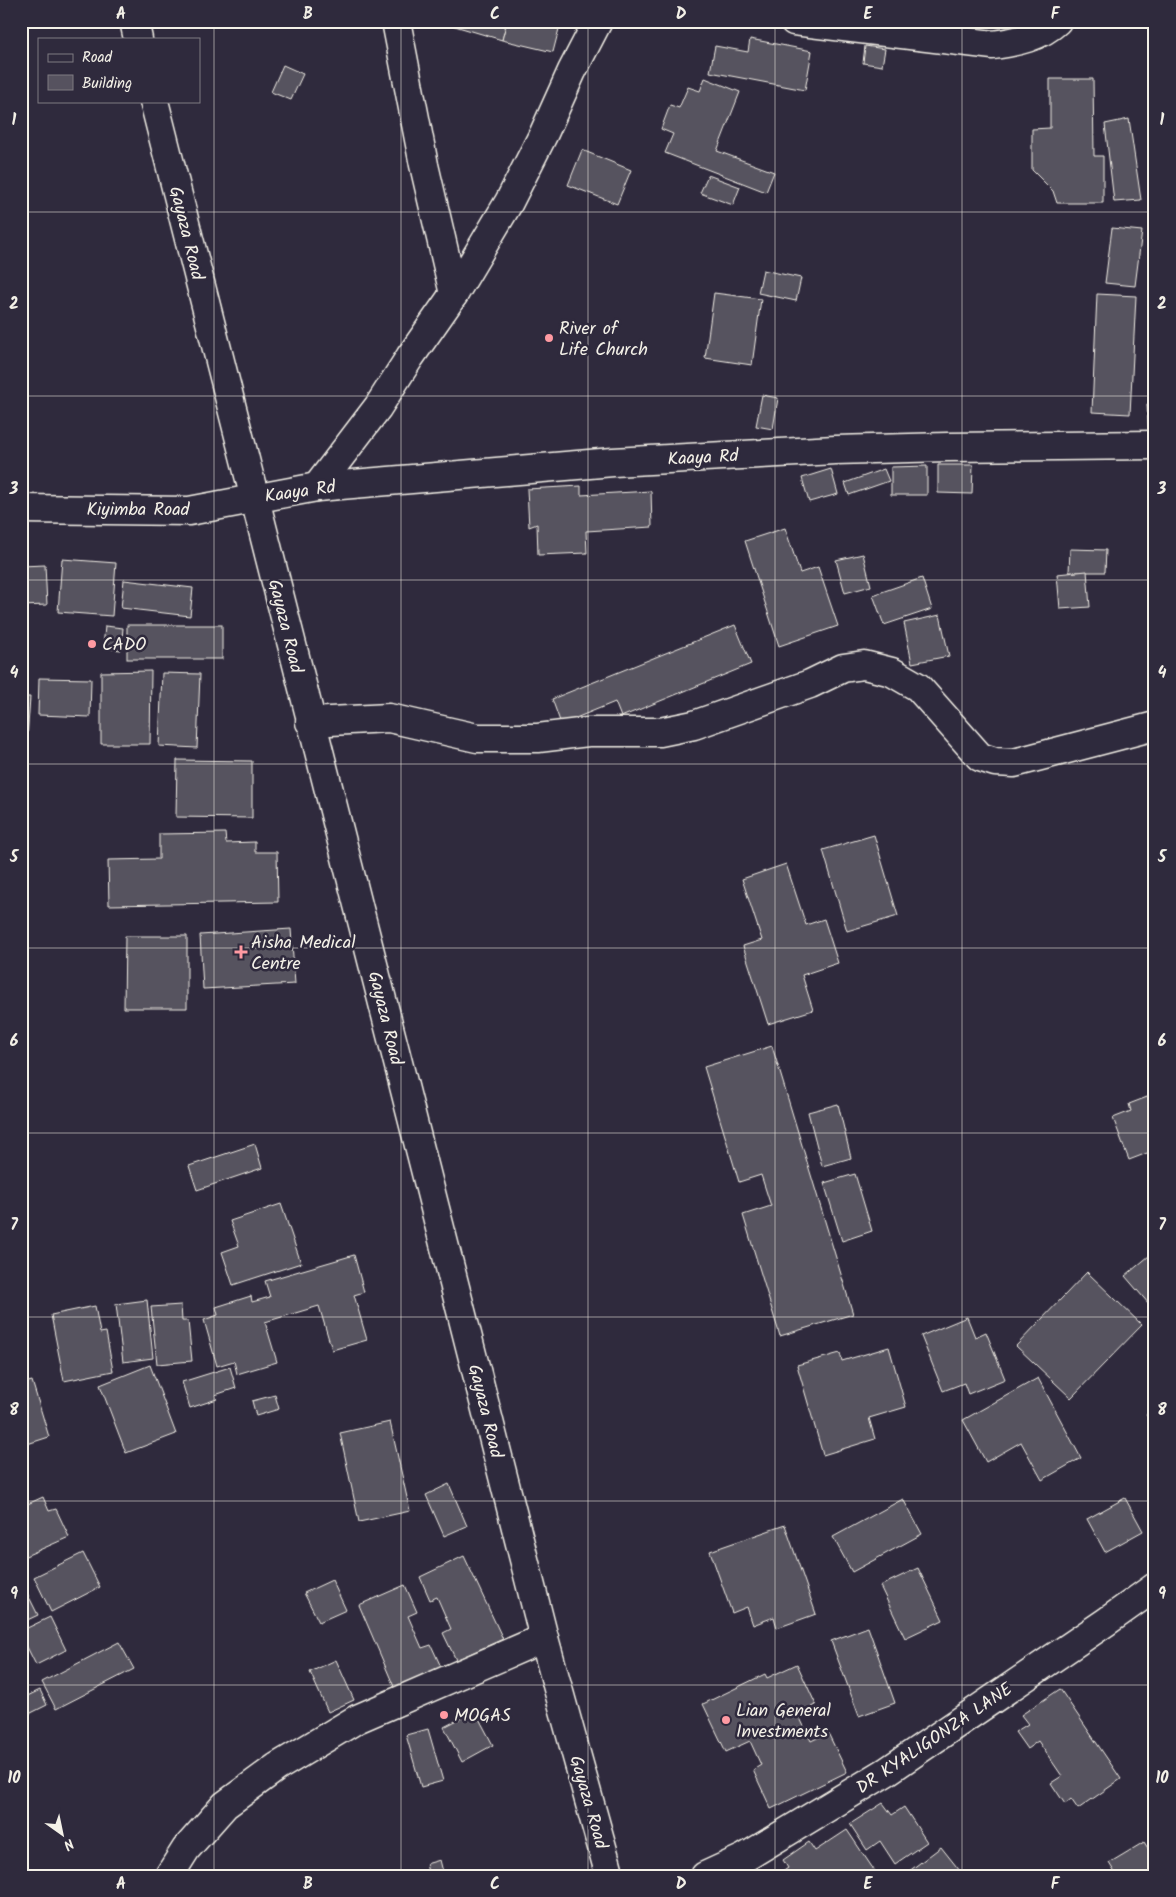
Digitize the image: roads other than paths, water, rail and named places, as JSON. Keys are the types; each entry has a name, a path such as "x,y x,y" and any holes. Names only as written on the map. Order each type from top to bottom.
{"street":[{"path":"134,21 138,38"},
{"path":"396,21 424,165 454,294"},
{"path":"317,487 378,407 454,294 509,202 598,21"},
{"path":"794,21 993,45 1019,42 1050,27 1057,21"},
{"name":"Gayaza Road","path":"154,102 310,722 544,1638 610,1876"},
{"name":"Kaaya Rd","path":"254,498 317,487 613,462 835,450 1155,445"},
{"name":"Kiyimba Road","path":"21,509 189,511 254,498"},
{"path":"310,722 389,718 477,738 538,738 588,732 660,732 694,725 810,684 843,668 864,664 892,672 918,687 980,757 995,762 1014,763 1155,726"},
{"name":"DR KYALIGONZA LANE","path":"705,1876 744,1858 886,1772 1155,1587"},
{"path":"170,1876 186,1849 225,1805 277,1767 358,1719 544,1638"}],"place":[{"name":"River of Life Church","path":"549,338"},
{"name":"CADO","path":"92,644"},
{"name":"Aisha Medical Centre","path":"241,952"},
{"name":"MOGAS","path":"444,1715"},
{"name":"Lian General Investments","path":"726,1720"}]}
